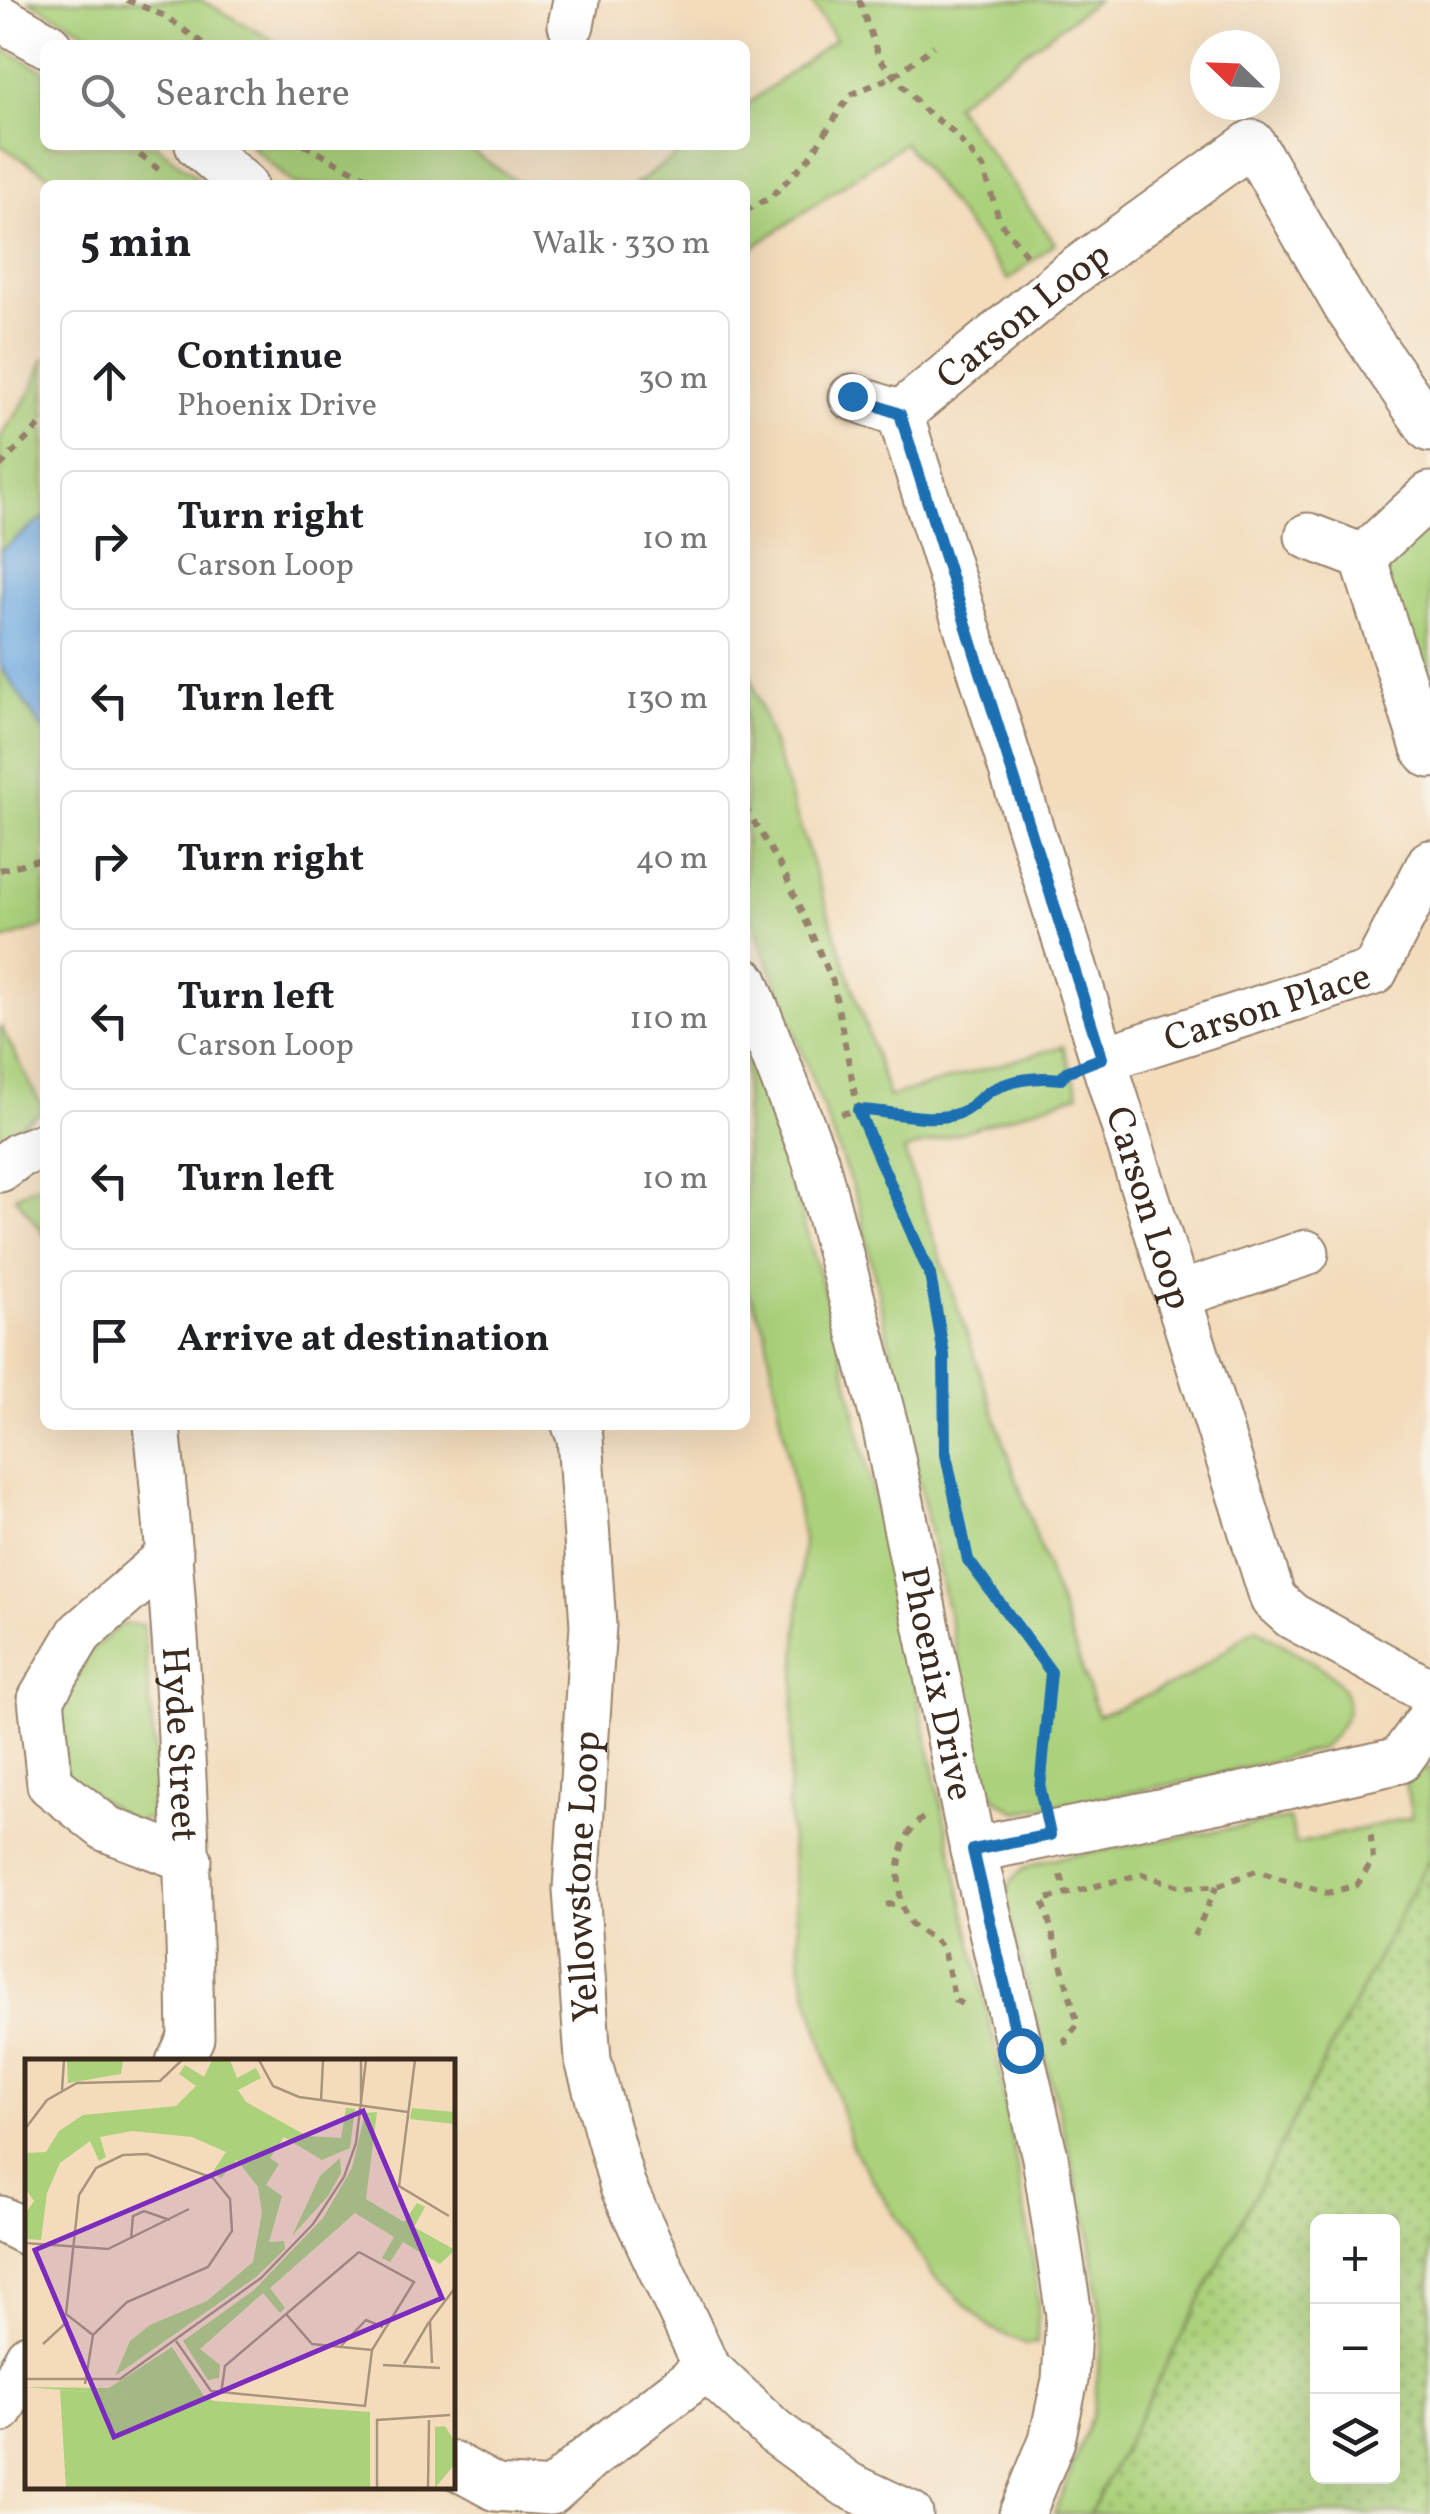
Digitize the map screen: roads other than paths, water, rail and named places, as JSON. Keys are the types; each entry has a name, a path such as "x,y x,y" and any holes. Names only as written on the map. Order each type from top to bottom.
{"street":[{"path":"0,18 40,40"},
{"name":"Carson Loop","path":"1430,429 1346,306 1252,143 1053,287 900,414 1273,1598 1292,1616 1430,1692"},
{"path":"182,159 232,180"},
{"path":"852,396 900,414"},
{"path":"1363,558 1430,495"},
{"path":"1308,536 1363,558"},
{"path":"1363,558 1424,748 1430,755"},
{"name":"Carson Place","path":"1102,1058 1374,972 1430,863"},
{"name":"Phoenix Drive","path":"750,994 803,1125 884,1424 973,1850 1045,2158 1069,2315 1065,2380 1052,2440 1022,2514"},
{"path":"0,1169 19,1154 40,1146"},
{"path":"1178,1295 1306,1253"},
{"name":"Hyde Street","path":"158,1430 170,1555 189,1860 192,2038 181,2059"},
{"name":"Yellowstone Loop","path":"577,1430 593,1625 576,1889 588,2060 623,2187 707,2368 774,2431 848,2485 910,2514"},
{"path":"170,1555 80,1633 41,1700 50,1784 108,1828 189,1860"},
{"path":"973,1850 1282,1788 1400,1760 1430,1718"},
{"path":"0,2219 25,2232"},
{"path":"0,2410 25,2363"},
{"path":"455,2466 496,2488 555,2503 642,2416 707,2368"}],"water":[{"path":"40,521 40,725 0,665 0,551"}]}
